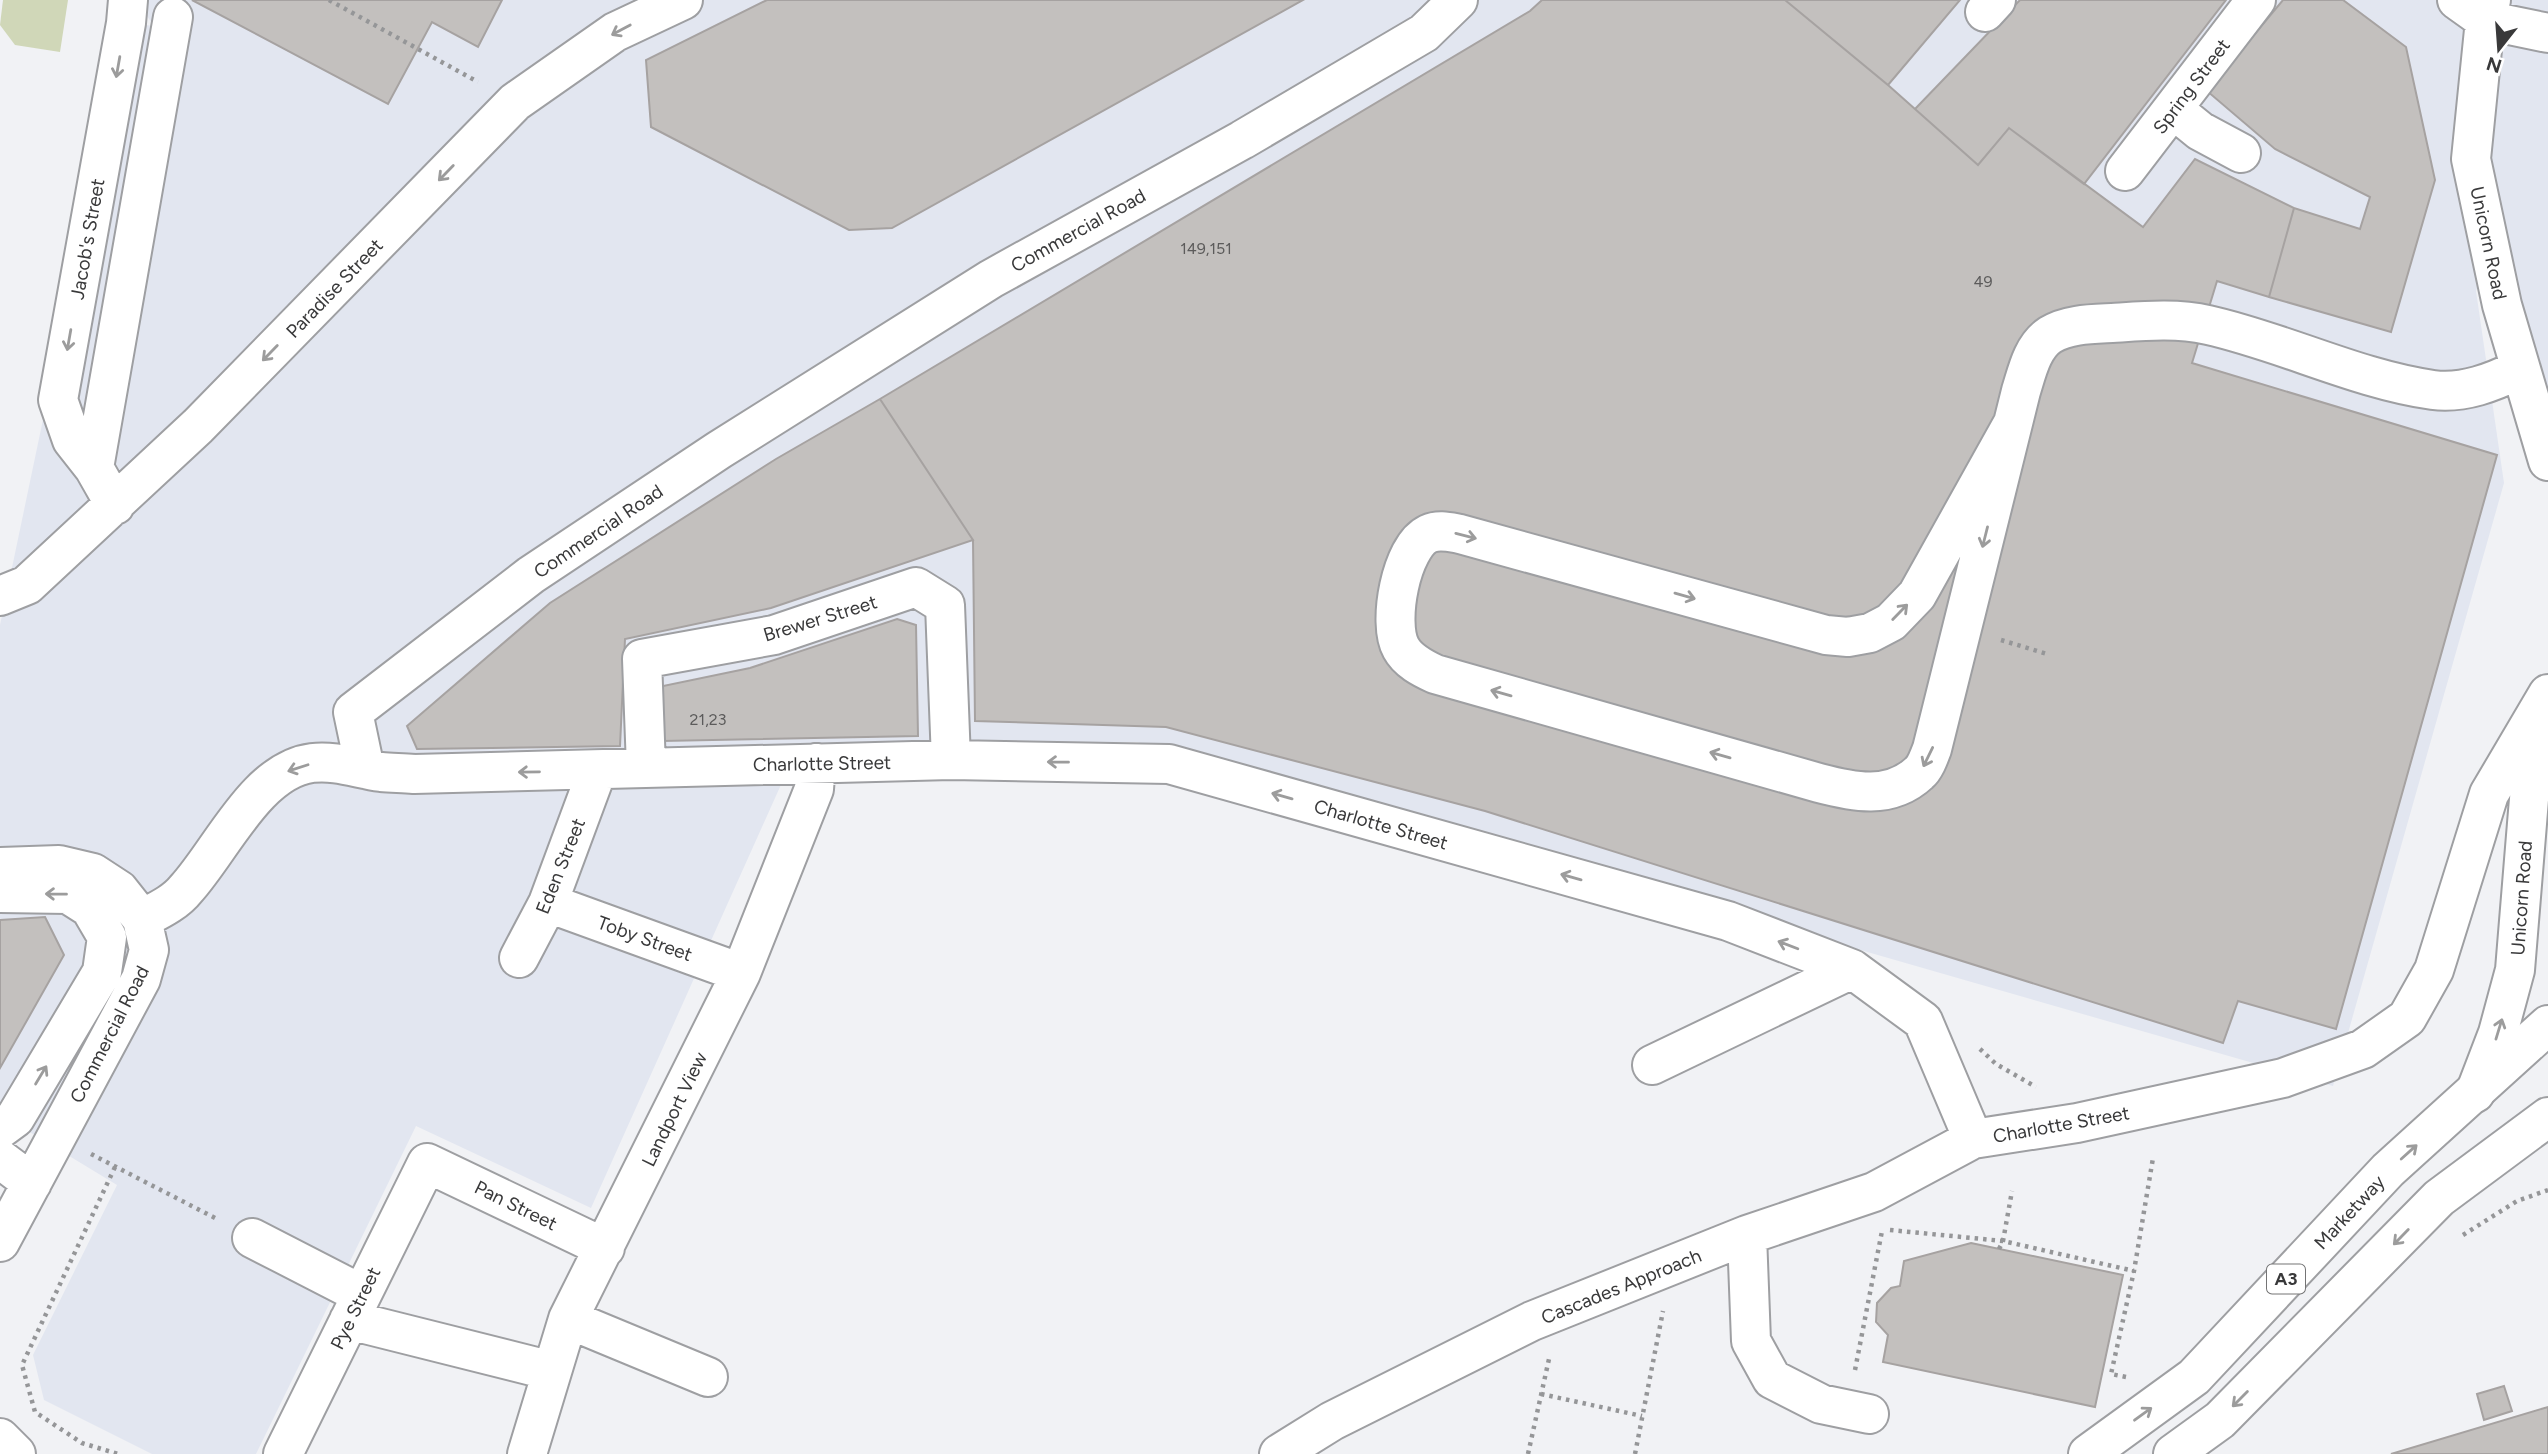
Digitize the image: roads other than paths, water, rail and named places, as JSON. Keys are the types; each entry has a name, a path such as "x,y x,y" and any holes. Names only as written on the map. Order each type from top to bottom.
{"street":[{"name":"Jacob's Street","path":"115,505 94,468 72,440 58,400 128,0"},
{"name":"Paradise Street","path":"0,596 27,584 198,426 515,102 615,32 683,0"},
{"name":"Commercial Road","path":"365,769 353,712 531,575 719,450 991,279 1242,140 1424,33 1458,0"},
{"name":"Spring Street","path":"2125,171 2256,0"},
{"path":"2477,7 2548,33"},
{"name":"Unicorn Road","path":"2477,7 2471,159 2502,305 2548,461"},
{"path":"94,468 173,17"},
{"path":"2173,109 2200,131 2241,153"},
{"path":"2013,423 1917,595 1891,622 1870,633 1848,637 1826,635 1442,531 1428,534 1417,542 1409,556 1395,607 1394,631 1401,650 1414,663 1434,674 1853,792 1877,792 1902,784 1920,772 1933,749 2031,358 2049,336 2076,326 2174,320 2207,325 2383,379 2435,390 2463,390 2495,381 2520,369"},
{"name":"Brewer Street","path":"646,767 642,659 774,635 916,587 945,605 951,761"},
{"name":"Charlotte Street","path":"365,769 414,774 951,761 1169,764 1728,921 1852,969 1923,1021 1973,1139 2077,1123 2283,1078 2362,1049 2407,1018 2434,970 2489,794 2548,696"},
{"name":"Unicorn Road","path":"2475,1093 2498,1033 2515,970 2529,799 2548,696"},
{"path":"0,867 59,865 93,873 119,890 142,919 186,890 259,795 280,775 294,767 312,763 333,762 365,769"},
{"name":"Landport View","path":"527,1454 568,1319 741,973 814,789 816,763"},
{"name":"Eden Street","path":"519,958 548,903 597,771"},
{"path":"0,893 68,894 90,908 107,937 102,972 15,1118 0,1129"},
{"name":"Toby Street","path":"548,903 741,973"},
{"name":"Commercial Road","path":"0,1242 141,979 149,950 142,919"},
{"path":"1651,1065 1852,969"},
{"name":"Marketway","path":"2088,1454 2194,1377 2388,1170 2548,1025"},
{"path":"2173,1454 2220,1420 2439,1198 2548,1117"},
{"name":"Cascades Approach","path":"1279,1454 1332,1421 1532,1321 1747,1235 1874,1192 1973,1139"},
{"path":"2501,1153 2524,1144 2548,1140"},
{"path":"0,1159 32,1183"},
{"name":"Pan Street","path":"427,1163 605,1248"},
{"name":"Pye Street","path":"283,1454 427,1163"},
{"path":"1747,1235 1751,1341 1772,1378 1821,1404 1858,1412"},
{"path":"251,1238 355,1307 552,1371"},
{"path":"568,1319 708,1377"},
{"path":"0,1438 16,1454"}]}
